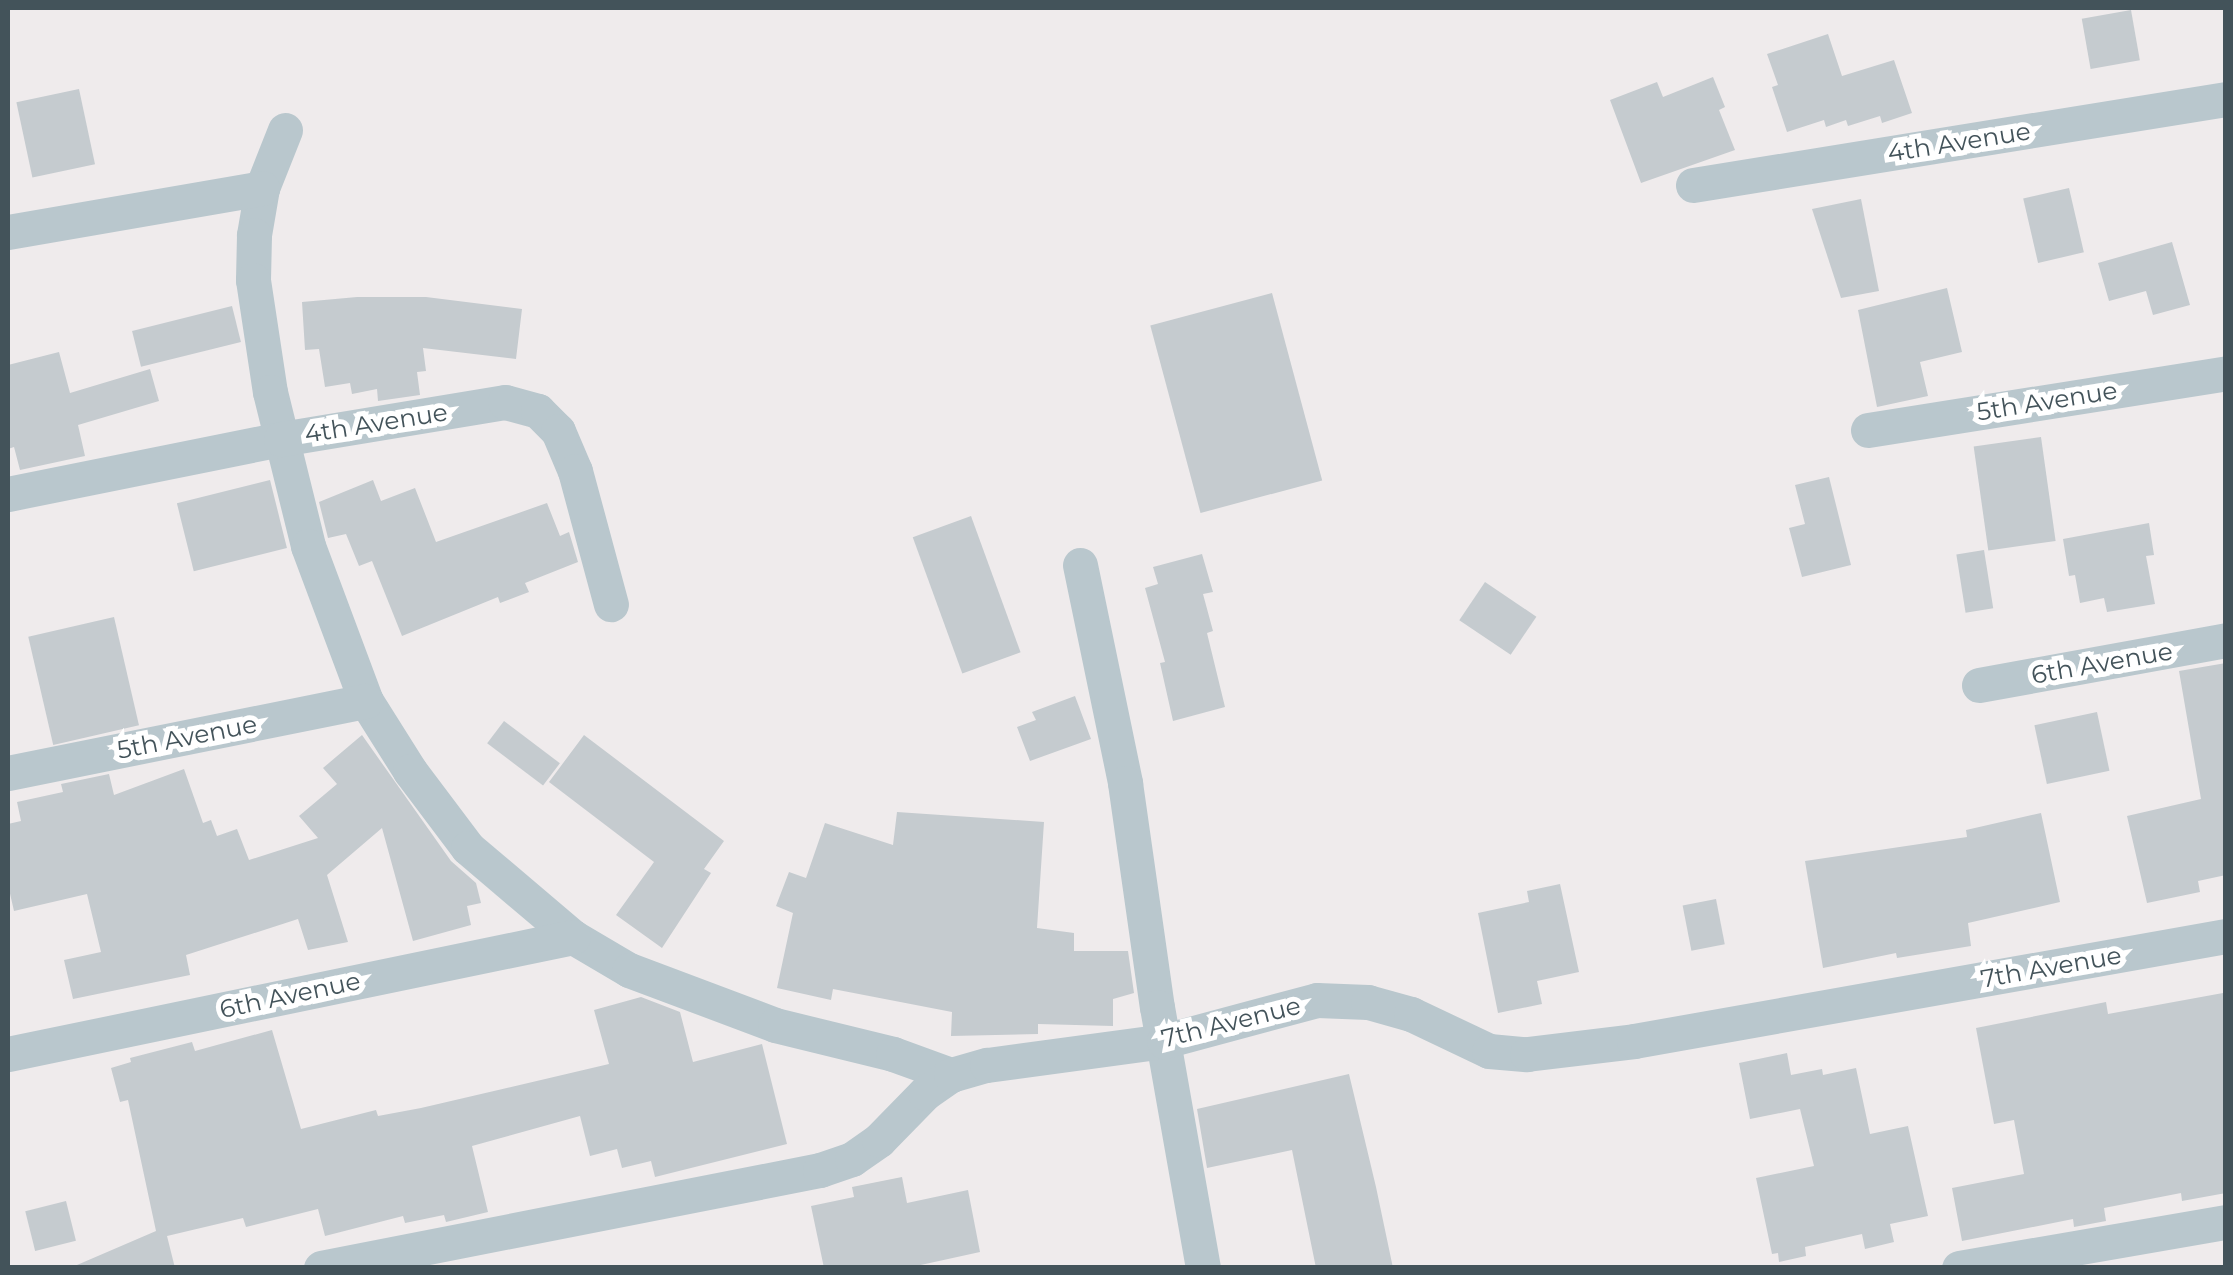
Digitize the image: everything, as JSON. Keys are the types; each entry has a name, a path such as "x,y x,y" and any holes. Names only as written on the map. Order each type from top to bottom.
{"street":[{"name":"4th Avenue","path":"1693,185 2226,99"},
{"path":"285,130 262,188 254,235 253,280 281,439 308,546 366,701 410,771 468,848 573,937 630,970 775,1025 894,1054 951,1075"},
{"path":"8,232 262,188"},
{"name":"5th Avenue","path":"1868,430 2226,373"},
{"name":"4th Avenue","path":"8,494 281,439 505,402 538,411 558,432 575,471 612,604"},
{"path":"1080,564 1125,783 1203,1268"},
{"name":"6th Avenue","path":"1979,685 2226,640"},
{"name":"5th Avenue","path":"8,773 366,701"},
{"name":"7th Avenue","path":"321,1268 820,1170 852,1159 951,1075 987,1065 1164,1041 1317,1000 1368,1002 1410,1014 1489,1051 1527,1054 1653,1038 2226,936"},
{"name":"6th Avenue","path":"8,1054 573,937"},
{"path":"1959,1268 2226,1222"}],"building":[{"path":"2131,10 2140,60 2091,69 2082,19"},
{"path":"1828,34 1842,76 1894,60 1912,113 1882,123 1880,116 1848,126 1846,120 1826,127 1824,120 1787,132 1772,87 1778,85 1767,54"},
{"path":"1713,77 1725,107 1719,110 1735,150 1641,183 1610,100 1657,82 1663,97"},
{"path":"79,89 95,164 32,178 16,102"},
{"path":"2069,188 2084,252 2038,263 2023,199"},
{"path":"1861,199 1879,291 1841,298 1812,209"},
{"path":"2172,242 2190,305 2153,315 2146,291 2109,301 2098,263"},
{"path":"1947,288 1962,352 1920,362 1928,396 1877,407 1858,310"},
{"path":"1272,293 1322,480 1201,513 1150,326"},
{"path":"426,297 522,309 516,359 423,348 426,371 417,372 420,395 378,401 377,389 352,394 350,383 325,387 319,349 305,350 302,302"},
{"path":"232,306 241,342 141,367 132,331"},
{"path":"59,352 70,393 150,369 159,401 78,425 85,456 20,470 14,447 8,449 8,365"},
{"path":"2041,437 2056,541 1988,550 1974,446"},
{"path":"1829,477 1851,565 1802,577 1789,528 1805,524 1795,485"},
{"path":"270,480 287,548 194,571 177,503"},
{"path":"373,480 381,501 415,488 436,542 547,503 560,536 569,532 578,562 525,583 529,592 500,603 498,597 402,636 372,561 359,566 346,534 328,538 319,502"},
{"path":"971,516 1021,652 962,673 913,537"},
{"path":"2149,523 2154,555 2146,556 2155,604 2107,612 2104,598 2080,603 2075,575 2069,576 2063,539"},
{"path":"1984,550 1993,608 1966,613 1956,554"},
{"path":"1202,554 1213,592 1203,594 1213,631 1207,633 1225,707 1173,721 1160,663 1165,662 1145,588 1158,584 1153,567"},
{"path":"1485,582 1536,617 1511,655 1459,620"},
{"path":"114,617 139,725 53,745 28,637"},
{"path":"2226,663 2226,875 2198,881 2200,892 2147,903 2127,816 2201,799 2179,671"},
{"path":"1075,696 1091,739 1030,761 1017,727 1036,720 1032,712"},
{"path":"2097,712 2109,771 2047,784 2034,725"},
{"path":"504,721 560,763 543,785 487,743"},
{"path":"362,735 451,861 476,883 481,903 467,906 471,925 413,941 382,828 327,875 348,942 308,950 298,919 186,955 190,975 73,999 64,960 101,952 87,894 14,911 8,885 8,824 21,821 17,802 63,792 61,784 109,774 114,795 184,769 203,823 211,820 217,836 237,829 249,860 318,838 299,816 337,784 323,768"},
{"path":"584,735 724,841 704,869 711,873 662,948 616,915 654,862 549,782"},
{"path":"897,812 1044,822 1037,928 1074,933 1074,951 1128,951 1134,993 1113,999 1113,1026 1038,1024 1038,1034 951,1036 952,1012 833,989 831,1000 777,988 793,913 776,906 789,872 806,878 825,823 893,845"},
{"path":"2041,813 2060,902 1968,923 1971,946 1897,958 1896,953 1823,968 1805,861 1967,837 1966,830"},
{"path":"1560,884 1579,972 1537,981 1542,1004 1498,1013 1478,913 1529,902 1527,891"},
{"path":"1716,899 1725,944 1691,951 1683,905"},
{"path":"2223,993 2226,1193 2182,1201 2181,1193 2104,1208 2106,1221 2074,1227 2073,1219 1962,1241 1952,1188 2024,1174 2014,1120 1994,1124 1976,1028 2106,1002 2108,1014"},
{"path":"641,997 680,1012 693,1062 762,1044 787,1144 655,1177 651,1161 622,1168 617,1149 590,1156 580,1116 472,1146 488,1212 446,1222 444,1215 405,1223 403,1216 325,1236 318,1209 246,1227 243,1218 167,1236 175,1268 70,1268 156,1231 128,1100 120,1102 111,1068 131,1062 130,1058 192,1042 195,1051 272,1030 301,1129 376,1110 378,1116 421,1108 609,1064 594,1010"},
{"path":"1787,1053 1791,1075 1822,1069 1823,1075 1856,1068 1870,1134 1908,1126 1928,1216 1890,1224 1894,1242 1865,1249 1862,1234 1805,1247 1806,1256 1779,1262 1778,1253 1772,1254 1756,1178 1814,1166 1800,1109 1750,1119 1739,1063"},
{"path":"1349,1074 1393,1268 1316,1268 1292,1150 1207,1168 1197,1109"},
{"path":"902,1177 907,1203 968,1190 980,1252 907,1268 824,1268 811,1206 854,1197 852,1187"},
{"path":"66,1201 76,1241 35,1251 25,1211"}]}
